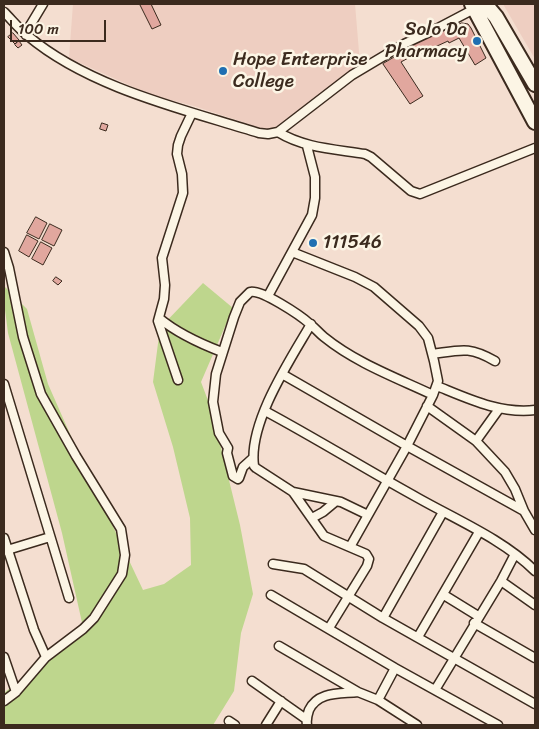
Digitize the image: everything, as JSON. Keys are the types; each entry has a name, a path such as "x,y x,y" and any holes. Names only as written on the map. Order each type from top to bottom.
{"highway":[{"path":"479,5 496,17 535,84"},
{"path":"479,5 535,122"}],"street":[{"path":"26,35 43,4"},
{"path":"4,12 26,35 54,55 98,78 151,100 259,133 268,134 278,132 352,74 404,44 479,5"},
{"path":"178,380 158,324 165,285 162,258 183,193 182,174 177,154 178,145 192,113"},
{"path":"278,132 289,139 308,146 365,154 411,191 420,194 535,148"},
{"path":"268,296 309,223 314,208 315,177 308,146"},
{"path":"4,252 23,336 41,394 121,529 124,544 122,574 94,618 83,629 46,657 16,692 4,701"},
{"path":"292,252 356,277 374,287 419,326 428,338 433,354 437,386 433,396 350,547"},
{"path":"253,458 243,467 240,478 233,476 227,453 228,448 219,433 212,402 216,374 234,317 240,302 246,294 253,291 268,296 311,324 326,339 355,357 433,396"},
{"path":"159,318 208,347 222,352"},
{"path":"311,324 282,374 259,424 253,458 254,466 293,492 350,505 368,515"},
{"path":"433,354 472,350 495,361"},
{"path":"282,374 524,511"},
{"path":"4,384 7,405 68,598"},
{"path":"437,386 499,409 535,411"},
{"path":"428,406 476,441 505,472 535,530"},
{"path":"476,441 499,409"},
{"path":"265,411 322,441 387,481 479,532 515,554 535,571"},
{"path":"293,492 324,536 366,554 369,562 328,628"},
{"path":"312,518 335,502"},
{"path":"383,618 443,512"},
{"path":"418,637 479,532"},
{"path":"6,551 50,537"},
{"path":"4,538 6,551 34,630 46,657"},
{"path":"435,690 515,554"},
{"path":"273,564 304,569 383,618 535,704"},
{"path":"500,581 535,604"},
{"path":"271,595 395,668 498,725"},
{"path":"444,595 476,620 535,658"},
{"path":"279,646 358,692 378,700 417,725"},
{"path":"4,658 16,692"},
{"path":"378,700 395,668"},
{"path":"252,681 281,701 306,722 311,707 318,698 327,695 358,692"},
{"path":"266,725 281,701"}],"shaded area":[{"name":"Hope Enterprise College","path":"73,4 355,4 360,64 270,131 194,106 151,95 69,58"},
{"path":"503,4 535,4 535,59"}],"green space":[{"path":"203,283 233,308 201,382 212,411 240,525 253,594 241,633 234,691 213,725 4,725 4,693 83,627 62,533 8,333 4,286 27,309 48,384 143,590 164,584 191,565 190,518 173,447 153,382 160,328"}],"building":[{"path":"151,4 161,25 152,29 140,5"},
{"path":"462,23 468,24 471,28 486,58 475,65 459,38 413,57 408,47"},
{"path":"13,33 19,40 15,44 8,37"},
{"path":"19,41 22,45 18,48 15,45"},
{"path":"407,50 410,57 401,62 423,96 410,104 383,64"},
{"path":"102,123 108,125 106,131 100,129"},
{"path":"36,217 47,223 39,239 27,233"},
{"path":"50,224 62,230 54,246 42,240"},
{"path":"27,235 38,241 29,257 19,251"},
{"path":"41,242 52,248 43,265 32,259"},
{"path":"56,277 62,281 58,285 53,281"}],"place":[{"name":"Solo Da Pharmacy","path":"477,41"},
{"name":"Hope Enterprise College","path":"223,71"},
{"name":"111546","path":"313,243"}]}
